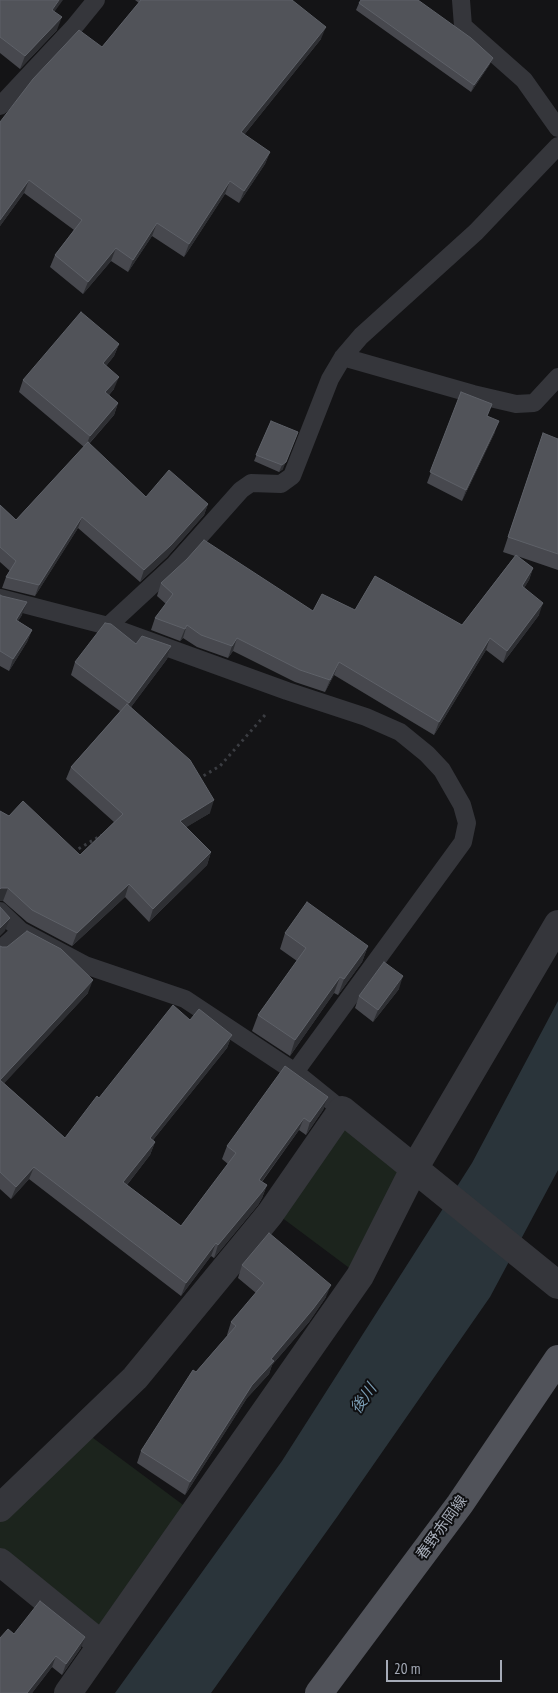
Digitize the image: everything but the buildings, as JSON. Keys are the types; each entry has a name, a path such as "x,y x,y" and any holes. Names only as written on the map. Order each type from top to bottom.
{"main road":[{"name":"春野赤岡線","path":"319,1693 460,1504 558,1359"}],"street":[{"path":"68,1693 360,1276 414,1169 558,924"},
{"path":"0,1508 135,1378 270,1214 342,1110 549,1277"},
{"path":"0,1562 102,1645"}],"lane":[{"path":"0,106 74,27 96,0"},
{"path":"461,0 463,26 524,80 558,128"},
{"path":"108,626 175,564 241,490 252,483 281,484 292,476 330,379 343,357 361,336 476,232 558,146"},
{"path":"343,357 473,394 516,404 534,402 558,377"},
{"path":"0,598 108,626 287,691 366,717 400,732 428,754 442,770 462,806 467,823 463,842 295,1072"},
{"path":"0,911 21,930 85,965 185,1000 295,1072 342,1110"},
{"path":"0,950 21,930"}],"path":[{"path":"195,780 220,766 287,691"},
{"path":"70,854 103,834"}],"shaded area":[{"path":"342,1110 414,1169 360,1276 273,1211"},
{"path":"81,1429 194,1513 102,1645 0,1562 0,1508"}],"water":[{"name":"後川","path":"558,1001 558,1170 490,1297 337,1517 211,1693 115,1693 282,1461 472,1163"}]}
